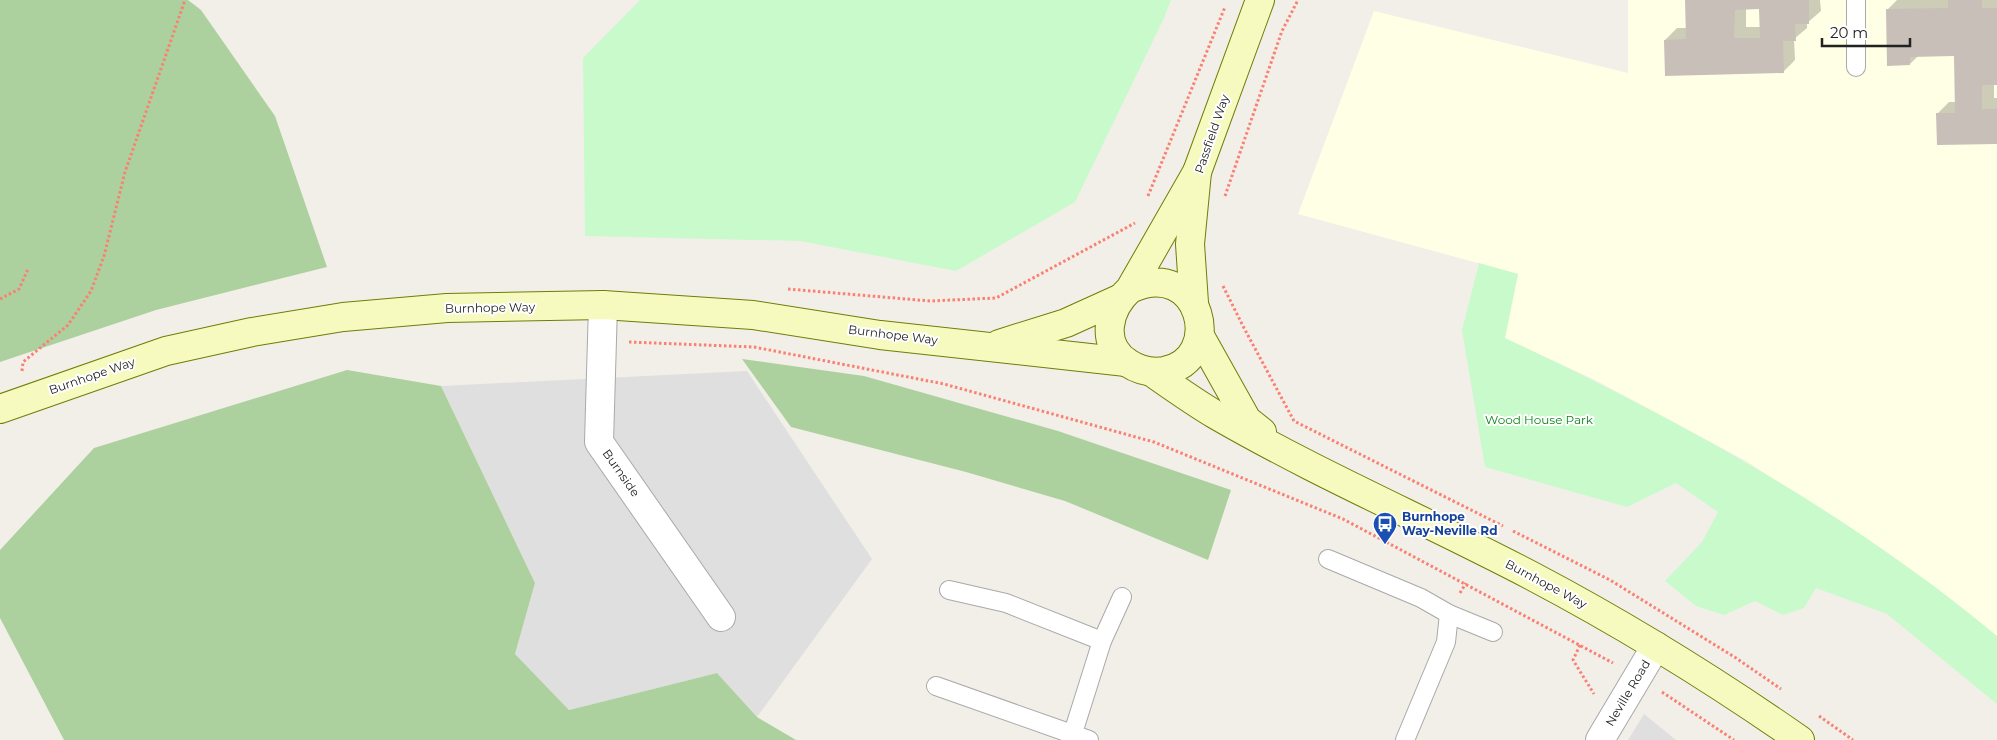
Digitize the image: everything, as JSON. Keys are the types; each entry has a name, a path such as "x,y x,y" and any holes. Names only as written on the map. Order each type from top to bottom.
{"main road":[{"name":"Passfield Way","path":"1194,303 1190,244 1197,172 1260,0"},
{"path":"1124,294 1143,283 1158,282 1172,284 1185,292 1194,303 1201,322 1200,336 1189,359 1172,370 1152,373 1139,369 1126,362 1117,352 1111,339 1109,325 1112,311 1197,172"},
{"name":"Burnhope Way","path":"990,346 1066,323 1124,294"},
{"name":"Burnhope Way","path":"0,409 166,351 252,332 343,317 447,308 603,305 753,315 880,335 1126,362"},
{"name":"Burnhope Way","path":"1200,336 1247,420 1280,448"},
{"name":"Burnhope Way","path":"1152,373 1215,414 1532,576 1656,646 1719,684 1800,740"}],"street":[{"name":"Burnside","path":"603,305 599,442 721,617"},
{"name":"Neville Road","path":"1600,740 1656,646"}],"lane":[{"path":"1856,0 1856,67"},
{"path":"1328,560 1421,598 1449,614 1494,632"},
{"path":"950,590 1006,604 1102,641"},
{"path":"1073,733 1102,641 1122,598"},
{"path":"1405,740 1446,642 1449,614"},
{"path":"936,686 1089,740"}],"path":[{"path":"22,372 23,362 68,325 91,291 104,256 125,172 185,0"},
{"path":"1145,203 1227,0"},
{"path":"1223,203 1282,31 1298,0"},
{"path":"0,299 19,289 28,269"},
{"path":"1223,283 1225,293 1294,421 1610,580 1736,658 1783,690"},
{"path":"602,341 754,347 944,384 1154,442 1343,519 1638,676 1734,740"},
{"path":"1580,645 1573,660 1595,697"},
{"path":"1814,712 1853,740"}],"shaded area":[{"path":"1628,0 1997,0 1997,636 1877,547 1746,461 1595,380 1504,338 1518,274 1298,214 1374,11 1628,73"},
{"path":"747,371 872,559 757,717 717,673 569,710 515,654 535,583 441,386"},
{"path":"1644,714 1676,740 1628,740"}],"green space":[{"path":"0,0 188,0 201,10 275,116 327,267 156,310 0,362"},
{"path":"640,0 1171,0 1075,202 956,271 800,241 585,236 583,58"},
{"name":"Wood House Park","path":"1479,263 1518,274 1505,338 1634,401 1761,471 1882,549 1941,591 1997,636 1997,704 1887,614 1816,588 1804,608 1783,615 1755,601 1724,615 1696,606 1665,581 1702,542 1718,512 1676,483 1627,507 1485,467 1462,330"},
{"path":"742,359 864,376 1058,431 1231,490 1208,560 1065,501 966,472 791,427"},
{"path":"347,370 441,386 535,583 515,654 569,710 717,673 757,717 796,740 64,740 0,618 0,550 94,448"}],"building":[{"path":"1685,0 1809,0 1809,24 1795,24 1796,41 1783,41 1784,73 1665,76 1664,40 1686,39","holes":["1759,9 1760,38 1734,38 1735,10"]},
{"path":"1948,0 1982,0 1982,8 1997,8 1997,85 1982,85 1982,109 1997,109 1997,144 1937,145 1936,113 1955,113 1954,56 1910,57 1910,65 1887,66 1886,9 1948,8"}],"place":[{"name":"Burnhope Way-Neville Rd","path":"1385,545"}]}
